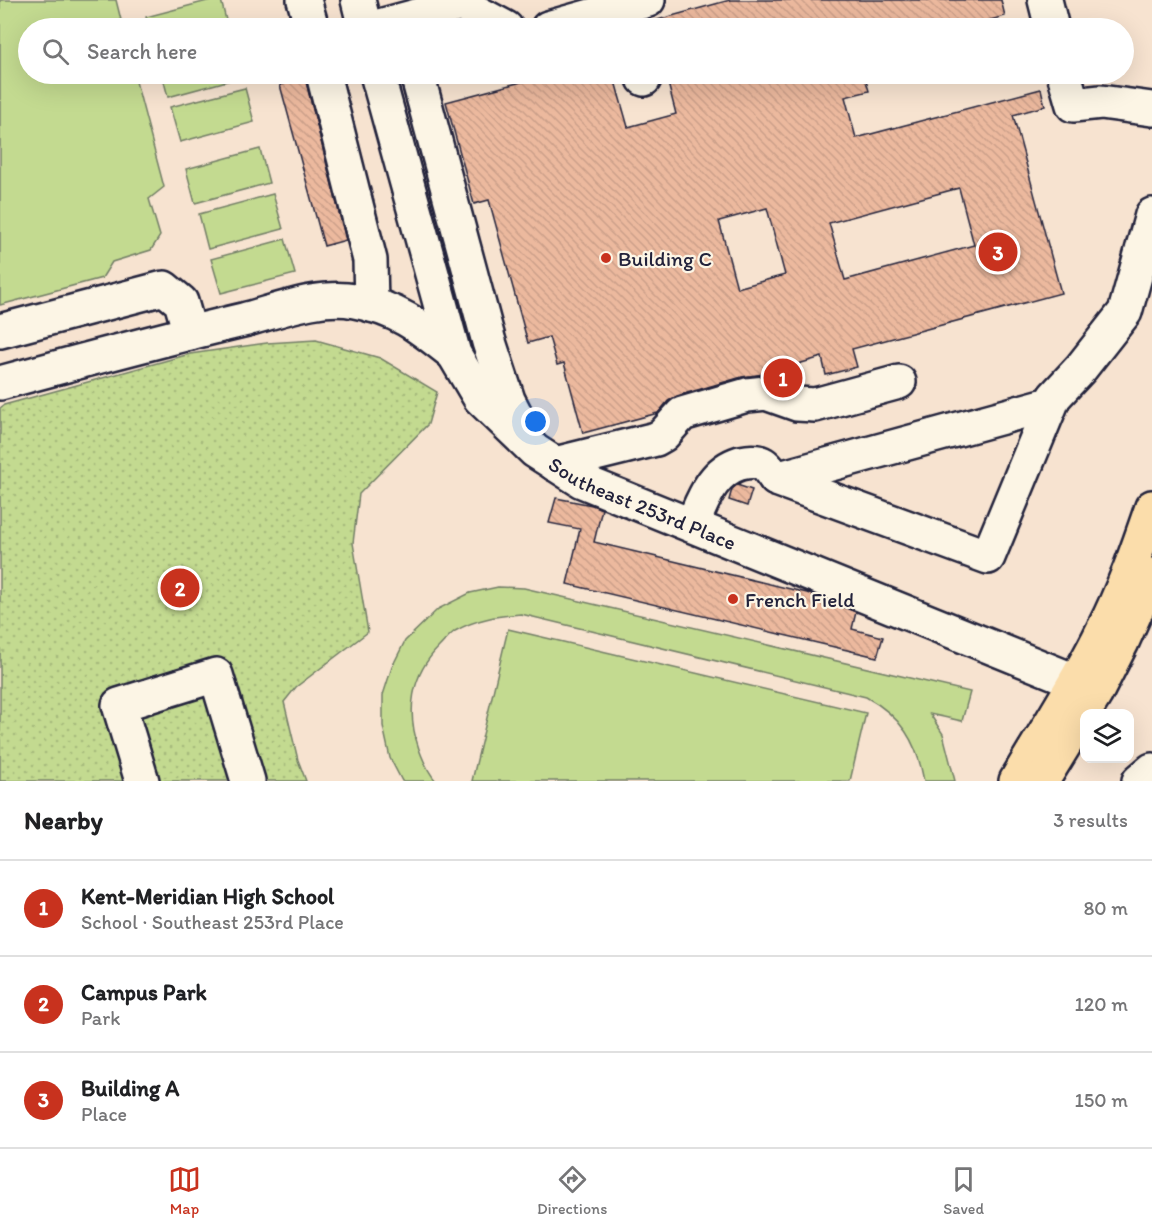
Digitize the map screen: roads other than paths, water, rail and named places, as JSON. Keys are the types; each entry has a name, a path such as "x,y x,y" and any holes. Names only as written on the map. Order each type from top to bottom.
{"main road":[{"path":"1042,781 1086,687 1103,630 1139,547 1152,507"},
{"path":"1016,781 1122,642 1152,576"}],"street":[{"path":"304,0 309,18"},
{"path":"358,0 362,18"},
{"path":"1045,0 1050,18"},
{"path":"409,18 461,4 487,18"},
{"path":"602,18 634,12"},
{"path":"326,84 370,260 371,305"},
{"name":"Southeast 253rd Place","path":"384,84 454,354 480,398 545,457 582,481 1086,687"},
{"path":"420,84 489,342 508,400 545,457 656,439 663,435 682,414 747,395 766,393 797,404 815,405 899,382"},
{"path":"1067,84 1073,105 1101,102 1152,109"},
{"path":"692,525 712,482 732,466 747,461 763,464 776,478 988,557 1050,404 1082,368 1125,312 1152,215"},
{"path":"0,331 164,288 181,302 190,333"},
{"path":"0,383 322,300 353,300 408,318 454,354"},
{"path":"776,478 1050,404"},
{"path":"142,781 119,705 216,675 248,781"},
{"path":"1139,781 1152,770"}],"place":[{"name":"Building A","path":"998,252"},
{"name":"Building C","path":"606,258"},
{"name":"Kent-Meridian High School","path":"783,378"},
{"name":"Campus Park","path":"180,588"},
{"name":"French Field","path":"733,599"}]}
